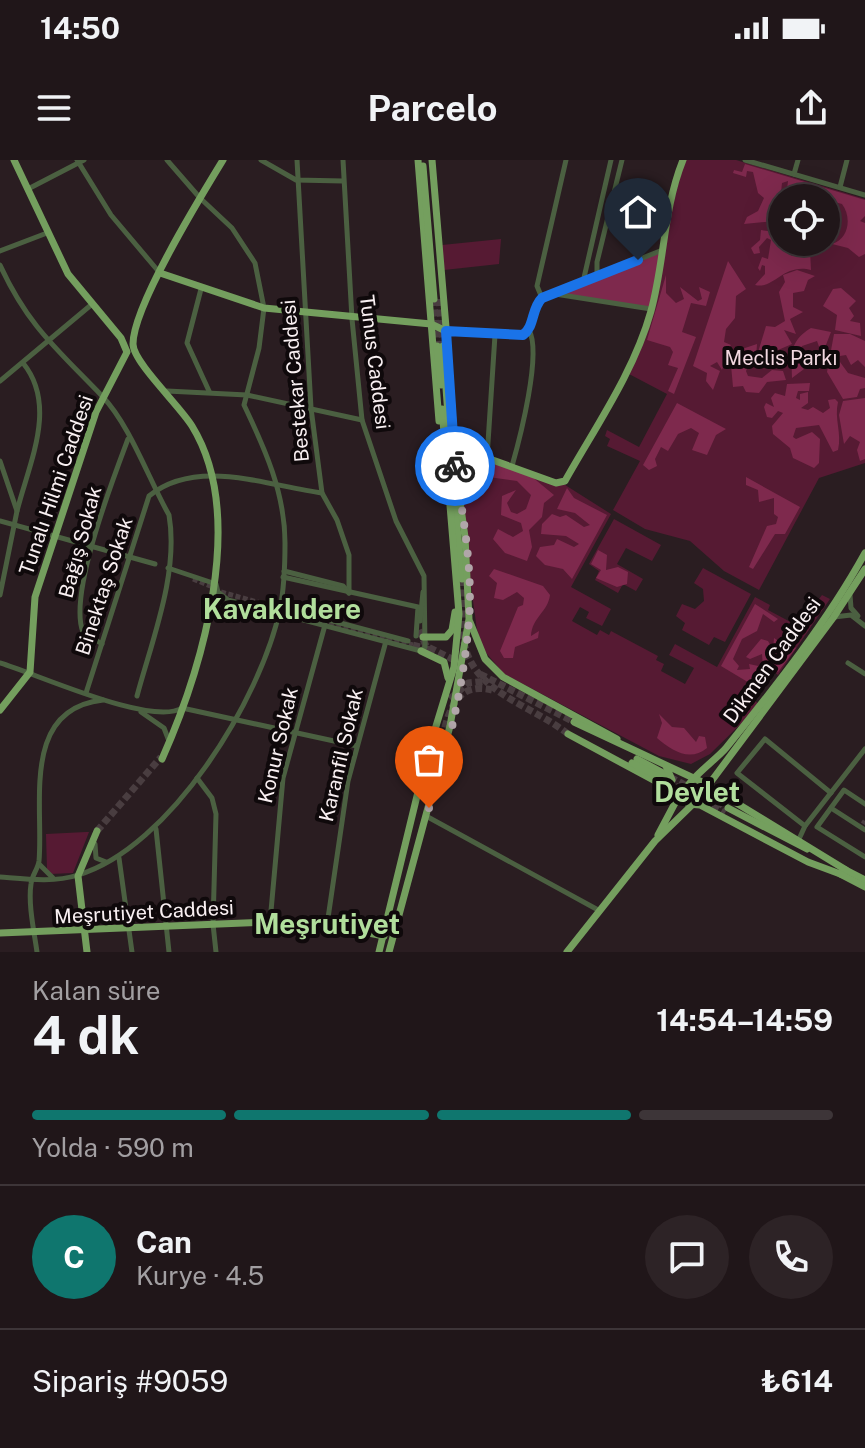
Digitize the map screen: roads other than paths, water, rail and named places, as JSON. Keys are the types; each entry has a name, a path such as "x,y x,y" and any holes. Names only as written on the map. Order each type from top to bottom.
{"main road":[{"path":"14,160 68,274 121,338 127,349 124,361 138,362"},
{"path":"162,758 182,708 216,584 218,529 211,476 194,428 167,391 138,362 133,347 134,334 160,273 223,160"},
{"path":"420,160 438,302 446,331 440,344 438,417 454,463 462,584 449,635 442,639 420,635"},
{"path":"430,160 438,302 430,321 440,344 450,485 462,584 469,619 485,659 503,677 664,777 696,805 808,862 865,880"},
{"path":"454,463 487,458 556,483 565,481 635,357 651,309 667,209 683,160"},
{"path":"160,273 264,308 352,319 430,321 446,331"},
{"path":"430,321 438,302"},
{"path":"121,338 134,334"},
{"name":"Tunalı Hilmi Caddesi","path":"30,672 35,597 103,396 124,361"},
{"name":"Dikmen Caddesi","path":"695,779 723,751 790,667 865,553"},
{"name":"Dikmen Caddesi","path":"707,787 850,595 865,569"},
{"path":"379,952 455,658 458,598"},
{"path":"389,952 455,705 469,619"},
{"path":"421,651 446,666 447,689"},
{"path":"0,710 30,672"},
{"path":"415,813 450,699"},
{"path":"664,777 571,728 664,777 695,779 799,839 865,887"},
{"path":"425,816 440,748"},
{"path":"567,952 655,841 675,803 683,796 685,786 695,779"},
{"path":"655,841 707,797 707,787"},
{"path":"727,810 844,873"},
{"path":"87,952 79,871 98,833"},
{"name":"Meşrutiyet Caddesi","path":"0,933 129,931 270,922 327,925 384,936"}],"street":[{"path":"0,877 54,879 108,863 119,858 156,828 197,778 235,718 255,678 280,610 284,523 265,449 244,405 259,348 264,308 259,277 249,248 167,160"},
{"path":"261,160 296,180 343,181"},
{"name":"Bestekar Caddesi","path":"297,160 303,314 311,408 322,493 337,520 349,555 349,593"},
{"name":"Tunus Caddesi","path":"343,160 352,319 362,420 381,484 424,576 427,595 420,635"},
{"path":"542,298 537,286 566,160"},
{"path":"583,282 611,160"},
{"path":"597,277 597,262 622,160"},
{"path":"745,160 829,184"},
{"path":"794,174 798,160"},
{"path":"847,160 840,187 865,195"},
{"path":"27,189 80,161 111,215 160,273"},
{"path":"0,251 47,233"},
{"path":"512,466 531,366 533,338 529,330 534,310 542,298 660,251"},
{"path":"0,265 17,303 48,344 103,396 129,438 170,524 168,568 137,696"},
{"path":"201,289 187,343 209,391"},
{"path":"554,293 651,309"},
{"path":"0,381 91,305"},
{"path":"446,331 518,336 529,330"},
{"path":"487,458 495,335"},
{"path":"0,595 42,410 37,385 23,363"},
{"path":"167,391 247,395 362,420"},
{"name":"Bağış Sokak","path":"102,644 83,632 77,610 93,546 129,438"},
{"path":"0,461 17,511"},
{"path":"155,491 178,481 211,476 322,493"},
{"name":"Binektaş Sokak","path":"86,693 149,496 155,491"},
{"path":"0,521 155,564"},
{"path":"168,568 216,584 218,592 228,600 408,641 420,635"},
{"path":"280,610 421,651 418,607 349,593 283,574"},
{"path":"850,595 854,614 865,624"},
{"path":"833,618 851,615 865,624"},
{"name":"Konur Sokak","path":"270,922 279,803 294,731 325,625"},
{"name":"Karanfil Sokak","path":"327,925 346,788 386,641"},
{"path":"408,641 412,648"},
{"path":"0,663 137,709 165,714 182,708 357,746"},
{"path":"848,663 865,674"},
{"path":"37,952 31,880 39,864 38,786 42,757 59,724 69,712 87,703 106,700"},
{"path":"137,709 164,728 168,746"},
{"path":"805,826 737,773 765,739 831,793"},
{"path":"799,839 805,826 864,751"},
{"path":"197,778 212,798 216,814 213,924 216,952"},
{"path":"865,804 844,790 817,827 865,857"},
{"path":"831,808 863,827"},
{"path":"425,816 601,911"},
{"path":"156,828 169,952"},
{"path":"98,833 95,856 108,863"},
{"path":"119,858 132,952"},
{"path":"39,864 54,879"},
{"path":"577,940 580,951"}],"tunnel":[{"path":"434,299 437,346"},
{"path":"439,299 443,346"},
{"path":"193,579 213,587"},
{"path":"462,579 464,642 479,674 491,686 568,734"},
{"path":"221,592 413,645"},
{"path":"419,630 426,646 458,662"},
{"path":"413,645 430,650"},
{"path":"480,674 574,722"},
{"path":"450,699 468,683 486,681"},
{"path":"440,748 449,714 460,696 479,688 492,690"},
{"path":"97,831 161,757"},
{"path":"670,777 728,808"},
{"path":"666,781 725,813"}],"district":[{"name":"Kavaklıdere","path":"282,609"},
{"name":"Devlet","path":"697,792"},
{"name":"Meşrutiyet","path":"327,924"}],"park label":[{"name":"Meclis Parkı","path":"781,358"}]}
